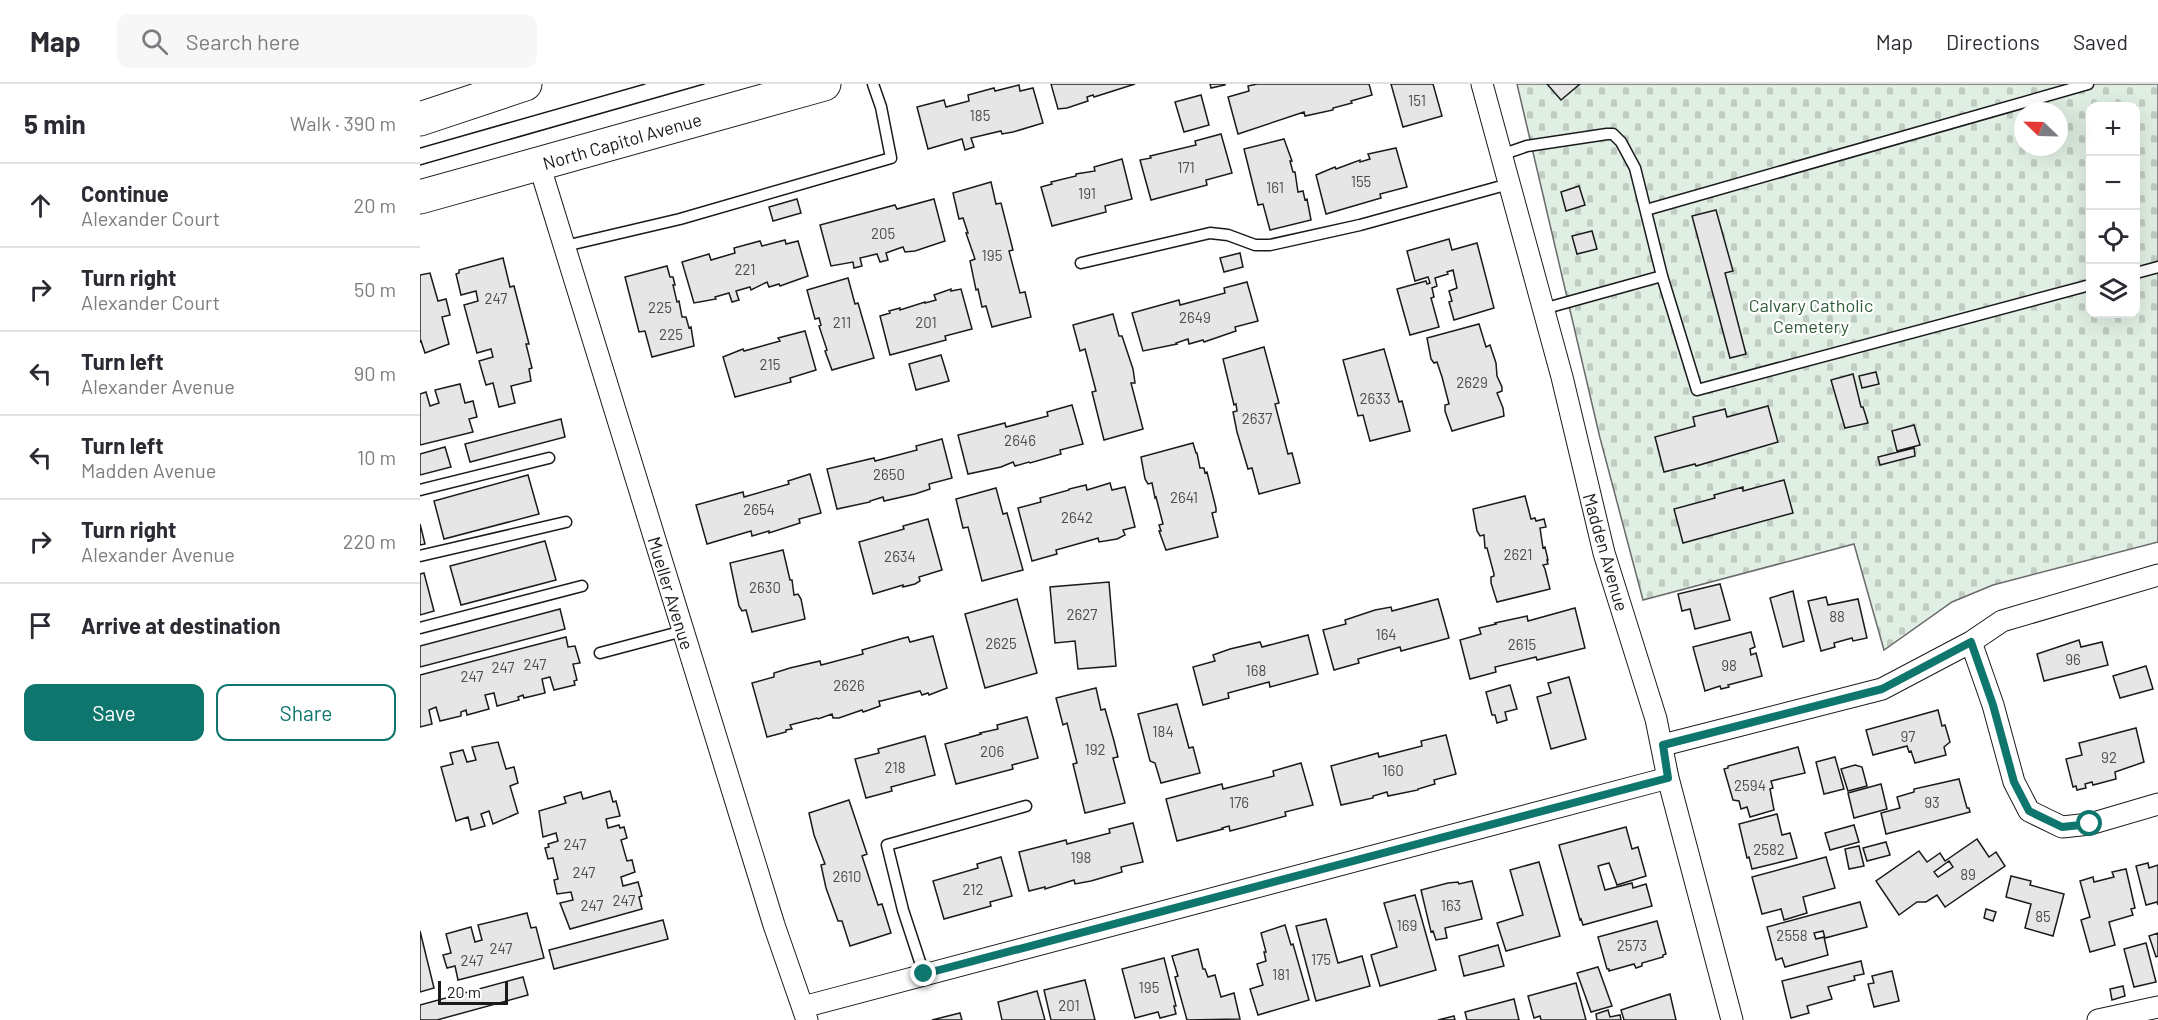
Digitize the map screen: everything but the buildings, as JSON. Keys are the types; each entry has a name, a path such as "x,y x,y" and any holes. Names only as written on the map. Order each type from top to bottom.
{"main road":[{"path":"420,119 525,84"},
{"name":"North Capitol Avenue","path":"420,197 824,84"}],"street":[{"name":"Madden Avenue","path":"1482,84 1543,309 1604,553 1663,745 1668,778 1732,1020"},
{"name":"Mueller Avenue","path":"539,164 774,925 805,1014"},
{"path":"1663,745 1882,689 1971,642 2002,621 2158,574"},
{"path":"1971,642 1993,705 2014,782 2029,811 2062,827 2090,824 2158,804"},
{"path":"805,1014 924,974 1668,778"},
{"path":"2098,1020 2158,1006"}],"lane":[{"path":"565,246 680,219 891,158 881,107 873,84"},
{"path":"1647,210 2088,84"},
{"path":"1501,155 1527,146 1612,134 1622,142 1635,168 1662,276 1697,390 2086,286"},
{"path":"1081,263 1210,233 1228,235 1255,245 1270,245 1360,225 1509,184"},
{"path":"2140,272 2158,267"},
{"path":"1543,309 1662,276"},
{"path":"420,490 549,458"},
{"path":"420,556 566,522"},
{"path":"420,628 582,586"},
{"path":"600,653 683,631"},
{"path":"924,974 903,910 887,845 1026,806"}],"green space":[{"name":"Calvary Catholic Cemetery","path":"1517,84 2158,84 2158,542 1993,585 1952,602 1884,650 1854,544 1643,600 1600,438"}],"tram line":[{"path":"420,148 645,84"},
{"path":"420,165 704,84"}],"route":[{"path":"924,974 1668,778 1663,745 1882,689 1971,642 1993,705 2014,782 2029,811 2062,827 2090,824"}]}
